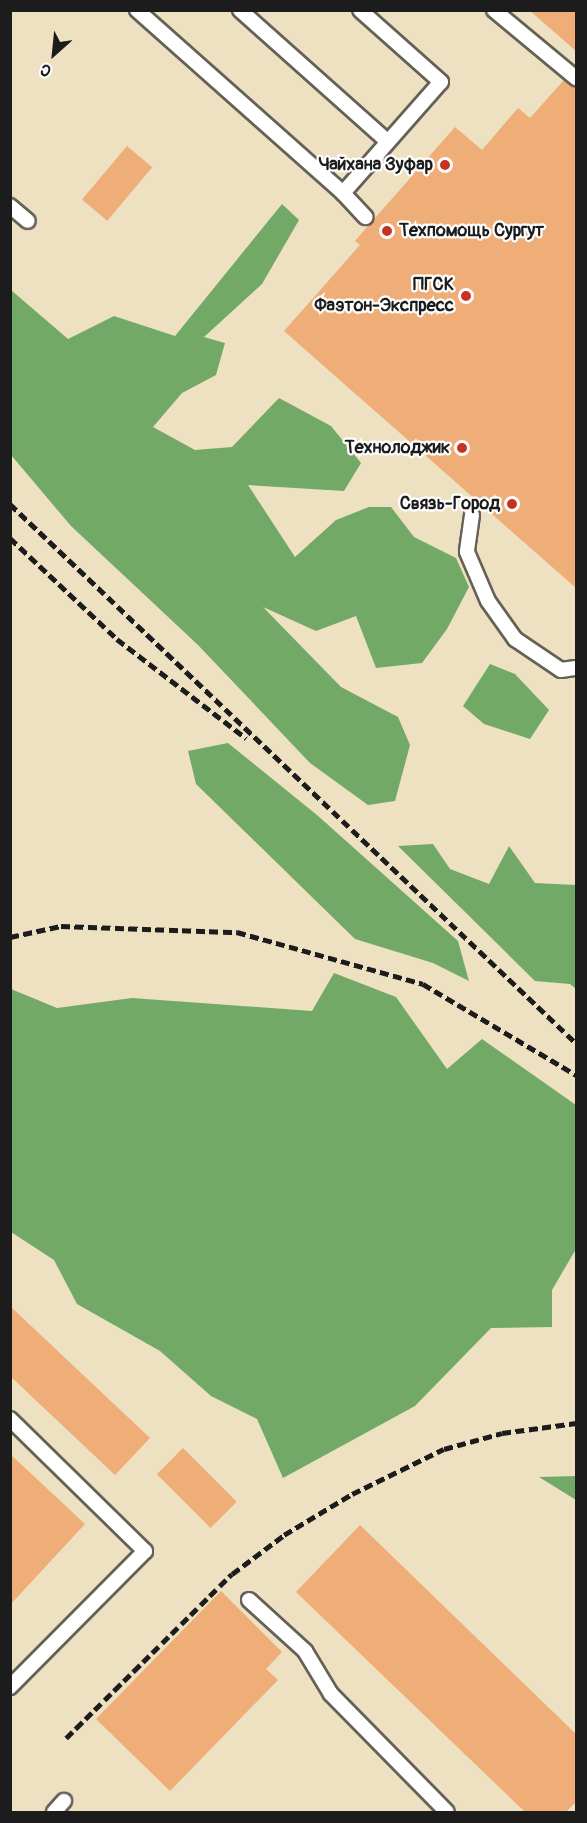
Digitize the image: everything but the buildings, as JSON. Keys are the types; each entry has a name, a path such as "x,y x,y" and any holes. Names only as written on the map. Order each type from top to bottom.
{"lane":[{"path":"240,10 388,142"},
{"path":"343,193 441,82 360,10"},
{"path":"494,10 576,78"},
{"path":"147,14 343,193 365,217"},
{"path":"10,206 28,221"},
{"path":"472,515 467,552 488,601 515,639 561,670 576,668"},
{"path":"10,1419 145,1551 10,1687"},
{"path":"249,1600 305,1651 331,1694 447,1812"},
{"path":"54,1812 64,1801"}],"green space":[{"path":"282,204 299,220 262,284 204,337 225,343 216,375 182,393 153,427 195,450 232,447 279,398 331,426 361,463 344,491 248,485 295,557 336,520 369,507 391,507 414,537 456,558 469,587 447,629 422,663 376,668 356,616 316,631 263,607 341,687 398,717 410,745 395,801 368,805 310,763 198,645 71,526 11,455 11,290 68,339 114,316 175,336"},
{"path":"490,664 515,674 549,710 530,739 484,724 463,706"},
{"path":"228,743 317,815 458,941 469,981 433,963 355,939 196,784 188,751"},
{"path":"433,844 450,869 489,884 509,846 535,883 576,885 576,989 570,984 535,981 398,846"},
{"path":"334,973 396,997 447,1069 482,1039 576,1105 576,1249 552,1290 552,1327 491,1328 415,1406 283,1478 257,1419 211,1396 160,1351 77,1304 54,1260 11,1232 11,989 57,1008 132,998 312,1011"},
{"path":"576,1476 576,1500 539,1477"}],"railway":[{"path":"10,504 576,1043"},
{"path":"10,538 117,639 246,738"},
{"path":"10,937 61,926 237,932 423,984 576,1075"},
{"path":"66,1738 232,1574 284,1535 352,1494 444,1449 502,1433 576,1423"}],"place":[{"name":"Чайхана Зуфар","path":"445,165"},
{"name":"Техпомощь Сургут","path":"387,231"},
{"name":"ПГСК Фаэтон-Экспресс","path":"466,296"},
{"name":"Технолоджик","path":"462,448"},
{"name":"Связь-Город","path":"512,504"}]}
